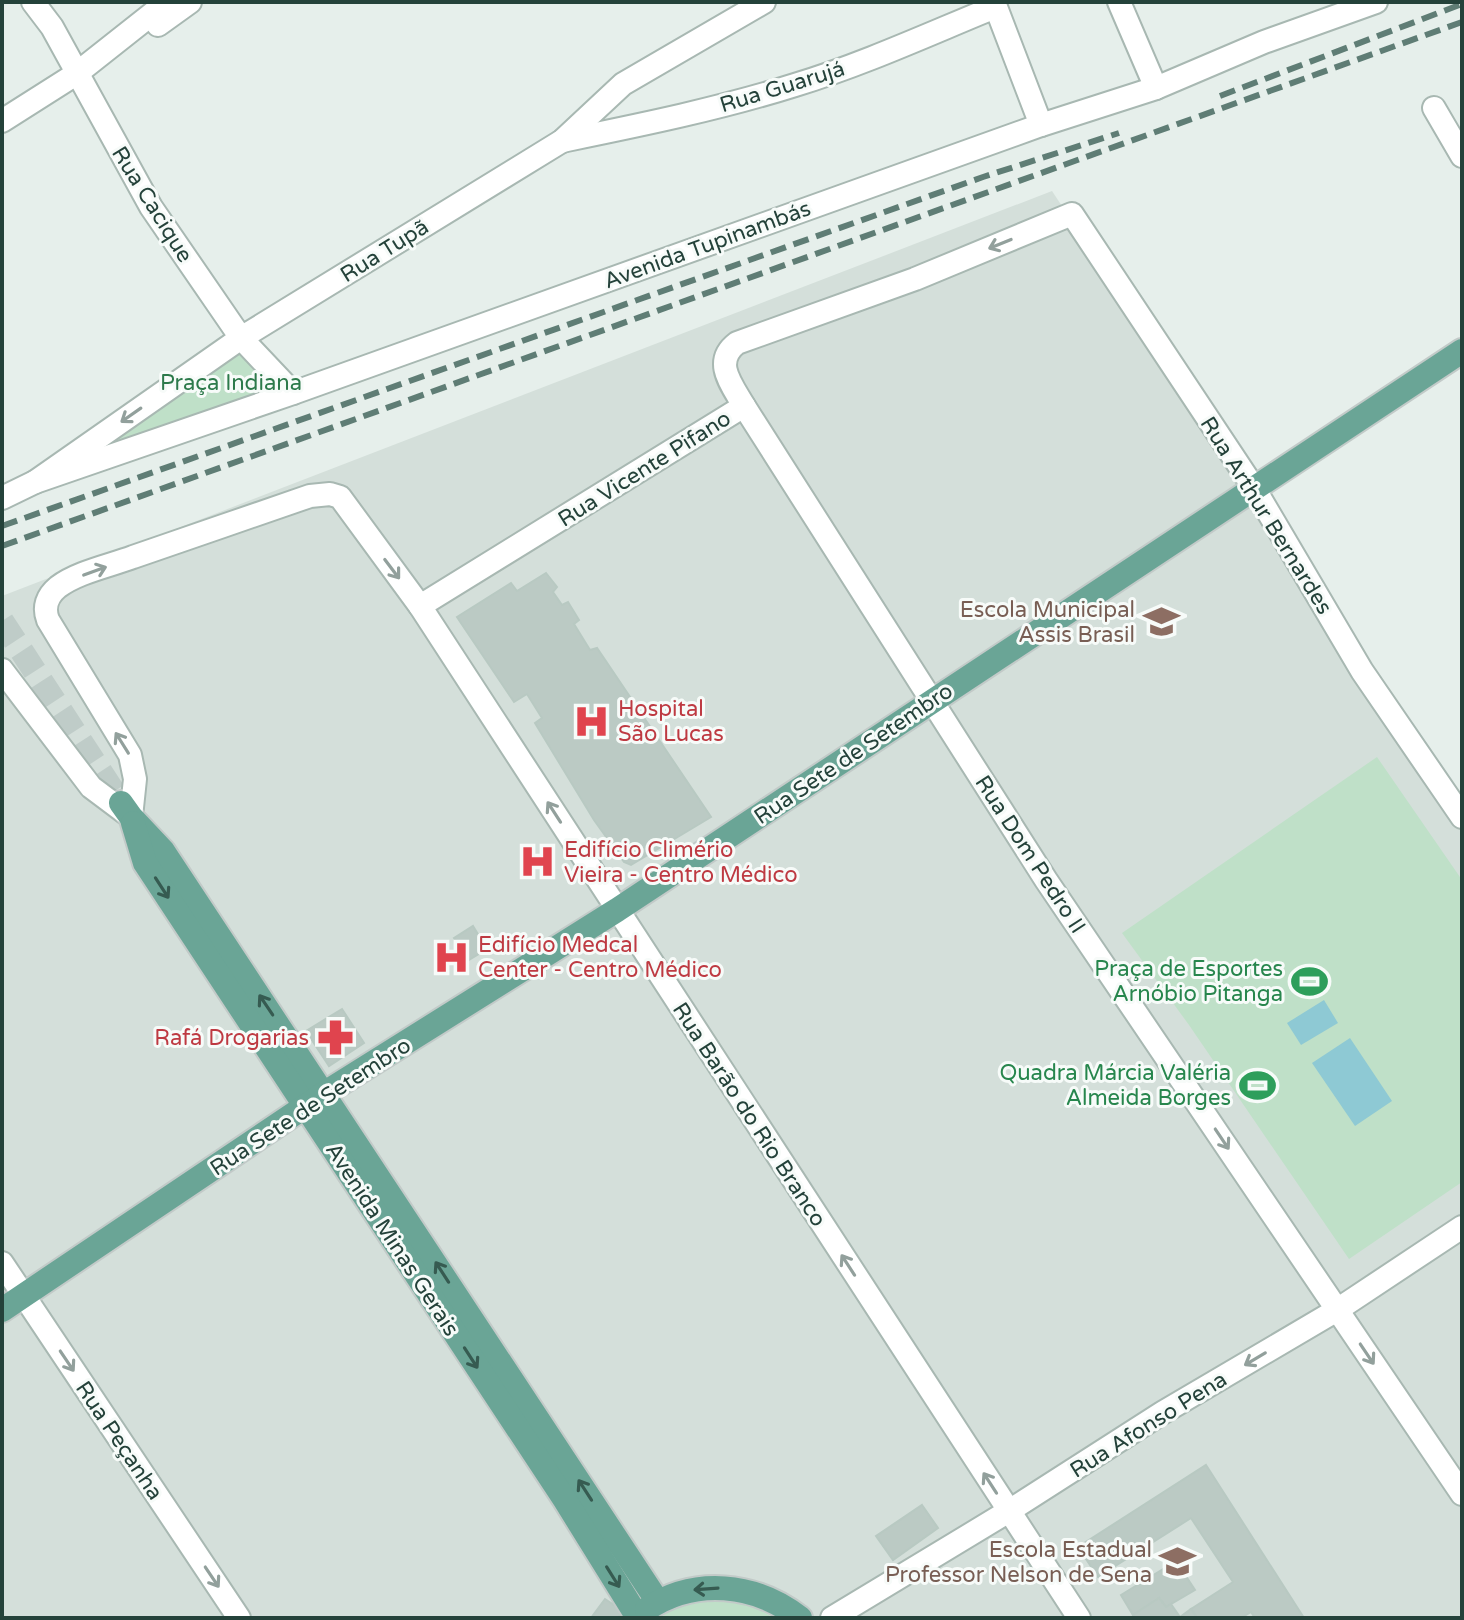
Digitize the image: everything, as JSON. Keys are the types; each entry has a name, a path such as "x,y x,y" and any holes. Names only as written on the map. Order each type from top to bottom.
{"main road":[{"name":"Rua Sete de Setembro","path":"2,1310 315,1100 617,910 1462,351"},
{"name":"Avenida Minas Gerais","path":"126,810 163,851 636,1617"},
{"name":"Avenida Minas Gerais","path":"315,1100 658,1602"},
{"path":"636,1617 658,1602 698,1588 741,1589 781,1603 800,1618"}],"street":[{"name":"Rua Cacique","path":"33,2 52,27 151,207 241,338 293,393"},
{"path":"2,121 76,74 167,2"},
{"path":"98,57 125,49 190,2"},
{"name":"Rua Tupã","path":"2,498 35,482 241,338 562,141 623,84 764,2"},
{"path":"1119,2 1156,88"},
{"name":"Avenida Tupinambás","path":"35,482 293,393 1041,125 1156,88 1264,42 1376,2"},
{"path":"995,4 1041,125"},
{"name":"Rua Guarujá","path":"562,141 636,126 794,86 839,71 995,4"},
{"path":"1434,108 1462,156"},
{"name":"Rua Vicente Pifano","path":"420,606 744,406 725,372 725,355 737,343 915,279 1072,214"},
{"name":"Rua Arthur Bernardes","path":"1072,214 1254,488 1362,671 1462,817"},
{"name":"Rua Dom Pedro II","path":"744,406 1046,880 1462,1494"},
{"name":"Rua Barão do Rio Branco","path":"126,810 135,779 130,755 48,620 45,614 47,601 56,588 69,580 310,496 330,494 340,497 420,606 1079,1618"},
{"name":"Avenida Minas Gerais","path":"2,670 81,775 99,795 126,810"},
{"name":"Rua Afonso Pena","path":"832,1618 1009,1511 1162,1413 1337,1310 1462,1227"},
{"name":"Rua Peçanha","path":"2,1263 239,1618"}],"shaded area":[{"path":"1052,191 1462,810 1462,1618 2,1618 2,596"}],"green space":[{"name":"Praça Indiana","path":"237,348 272,394 66,467"},
{"name":"Praça de Esportes Arnóbio Pitanga","path":"1377,757 1462,880 1462,1182 1349,1259 1189,1025 1122,933"},
{"path":"715,1600 753,1606 774,1618 659,1618 677,1607"}],"water":[{"path":"1324,1000 1338,1023 1301,1045 1287,1023"},
{"path":"1350,1038 1392,1101 1355,1126 1312,1063"}],"building":[{"name":"Hospital São Lucas","path":"546,573 557,587 553,592 562,605 568,602 579,620 574,624 590,650 597,648 711,817 631,865 624,862 594,820 535,723 542,718 527,694 514,702 457,617 511,583 517,591"},
{"path":"473,926 487,949 469,960 454,938"},
{"name":"Rafá Drogarias","path":"342,1009 364,1043 329,1066 306,1031"},
{"path":"1206,1465 1304,1618 1255,1618 1251,1612 1241,1618 1197,1618 1191,1609 1233,1582 1191,1518 1098,1577 1078,1547"},
{"path":"922,1505 938,1528 893,1560 876,1536"},
{"path":"1176,1561 1195,1590 1166,1607 1159,1598 1133,1615 1121,1595"},
{"path":"1159,1598 1166,1607 1171,1604 1180,1617 1191,1609 1197,1618 1135,1618 1133,1615"},
{"path":"605,1599 623,1611 618,1618 591,1618"}],"tunnel":[{"path":"2,621 121,803"}],"railway":[{"path":"1220,96 1462,4"},
{"path":"2,546 1462,22"},
{"path":"2,526 983,177 1119,133"}],"place":[{"name":"Escola Municipal Assis Brasil","path":"1161,622"},
{"name":"Hospital São Lucas","path":"592,721"},
{"name":"Edifício Climério Vieira - Centro Médico","path":"538,862"},
{"name":"Edifício Medcal Center - Centro Médico","path":"452,957"},
{"name":"Praça de Esportes Arnóbio Pitanga","path":"1309,981"},
{"name":"Rafá Drogarias","path":"335,1037"},
{"name":"Quadra Márcia Valéria Almeida Borges","path":"1257,1085"},
{"name":"Escola Estadual Professor Nelson de Sena","path":"1178,1562"}]}
